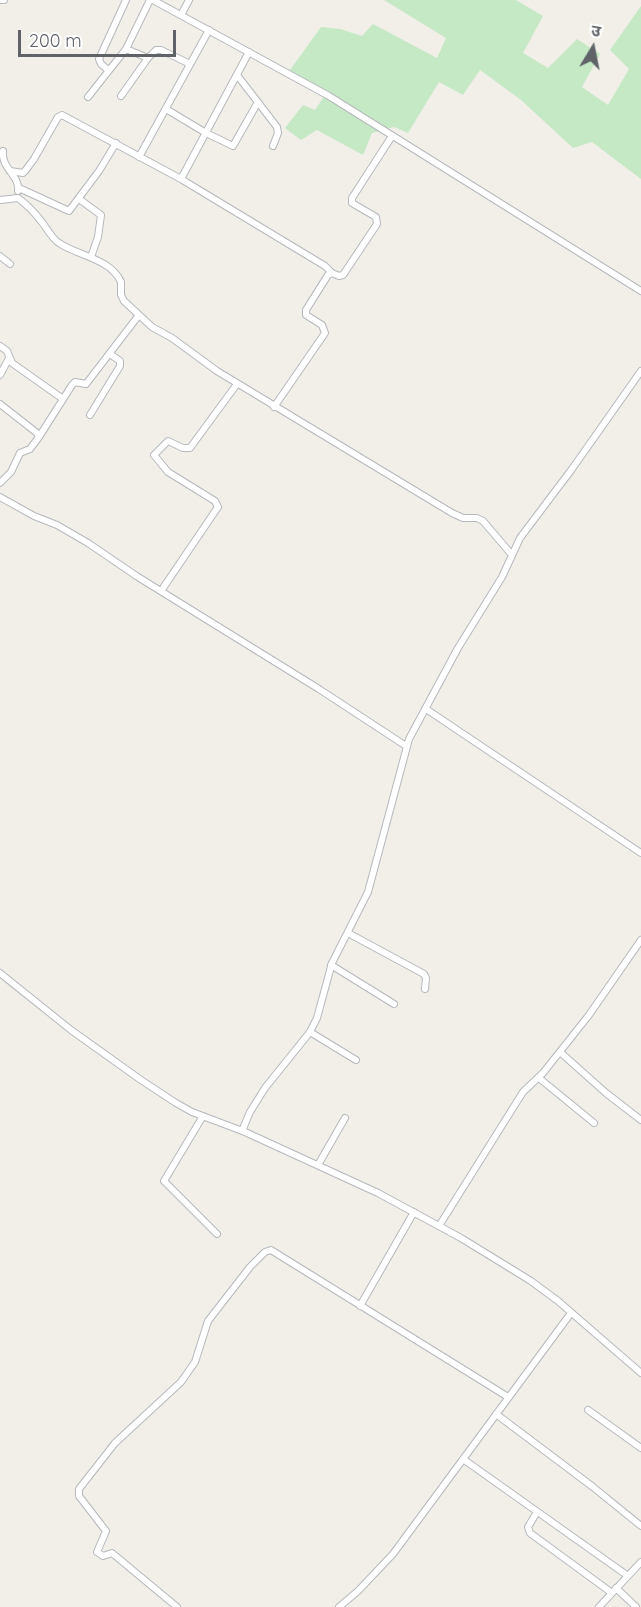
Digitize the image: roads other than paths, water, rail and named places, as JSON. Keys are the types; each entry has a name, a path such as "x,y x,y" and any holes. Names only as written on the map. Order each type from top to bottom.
{"street":[{"path":"108,70 99,59 126,0"},
{"path":"88,97 126,49 152,0 329,96 641,291"},
{"path":"181,15 189,0"},
{"path":"139,157 209,30"},
{"path":"126,49 148,58"},
{"path":"122,96 148,58 158,50 190,64"},
{"path":"181,179 249,52"},
{"path":"237,75 278,130 273,146"},
{"path":"166,109 206,133 234,146 258,102"},
{"path":"9,171 25,171 59,115 66,116 181,179 339,276 343,275 376,224 376,217 352,203 352,198 392,136"},
{"path":"3,151 3,162 19,188 69,211 116,143"},
{"path":"18,198 19,188"},
{"path":"0,200 18,198"},
{"path":"18,198 41,221 58,243 91,257 119,277 122,282 121,295 152,327 274,407 452,513 468,520 480,519 512,555"},
{"path":"79,199 101,215 98,237 91,257"},
{"path":"0,256 9,264"},
{"path":"274,407 324,333 322,325 306,313 328,274 332,273"},
{"path":"0,483 11,472 20,453 30,449 39,437 75,381 86,384 139,315"},
{"path":"0,346 5,349 12,363 63,399"},
{"path":"90,415 120,366 120,361 110,354"},
{"path":"0,375 9,358"},
{"path":"242,1131 250,1112 265,1088 310,1032 318,1014 331,965 364,899 375,870 406,746 458,648 502,577 519,538 572,469 641,370"},
{"path":"161,591 218,507 215,501 168,472 154,456 168,441 183,448 190,448 237,384"},
{"path":"0,404 39,437"},
{"path":"0,497 88,543 406,746"},
{"path":"426,709 641,853"},
{"path":"348,933 424,974 425,989"},
{"path":"439,1226 523,1092 539,1078 589,1015 641,940"},
{"path":"331,965 394,1004"},
{"path":"0,973 71,1030 176,1103 378,1192 531,1281 641,1372"},
{"path":"310,1032 356,1060"},
{"path":"560,1052 606,1093 641,1120"},
{"path":"539,1078 594,1123"},
{"path":"203,1116 164,1181 217,1234"},
{"path":"318,1165 345,1118"},
{"path":"360,1306 414,1212"},
{"path":"177,1607 112,1553 103,1556 97,1552 106,1531 79,1496 79,1489 115,1443 181,1382 195,1362 208,1321 249,1267 265,1252 271,1250 508,1397"},
{"path":"339,1607 358,1591 393,1554 571,1313"},
{"path":"588,1410 641,1448"},
{"path":"496,1414 641,1526"},
{"path":"463,1459 628,1576"},
{"path":"537,1512 528,1527 530,1533 636,1607"},
{"path":"599,1607 641,1562"}]}
